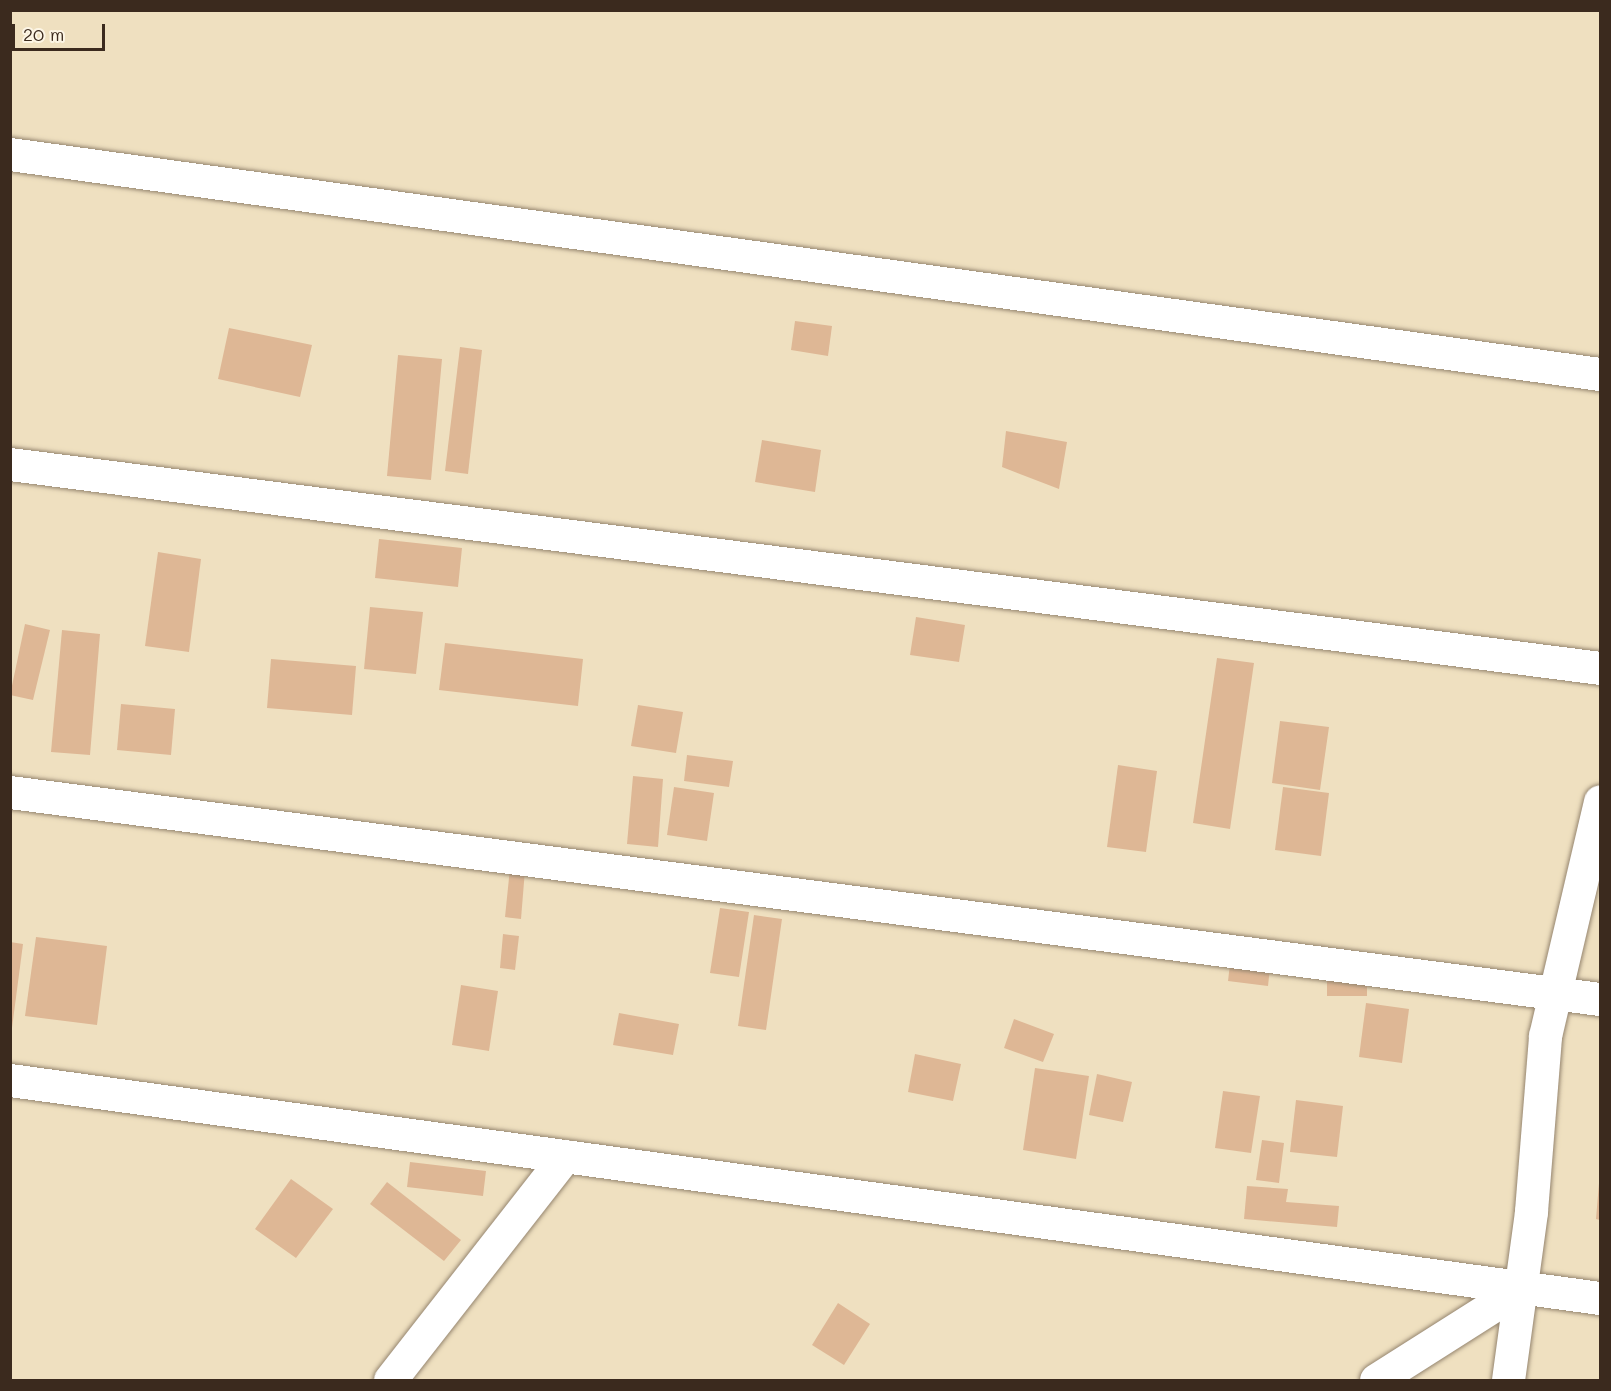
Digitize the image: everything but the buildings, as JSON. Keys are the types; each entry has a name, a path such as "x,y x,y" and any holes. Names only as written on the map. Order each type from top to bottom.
{"street":[{"path":"10,154 1600,374"},
{"path":"10,464 1600,668"},
{"path":"10,792 1600,999"},
{"path":"1508,1380 1521,1288 1545,1036 1558,993 1600,801"},
{"path":"10,1080 1600,1298"},
{"path":"390,1380 565,1156"},
{"path":"1376,1380 1521,1288"}]}
